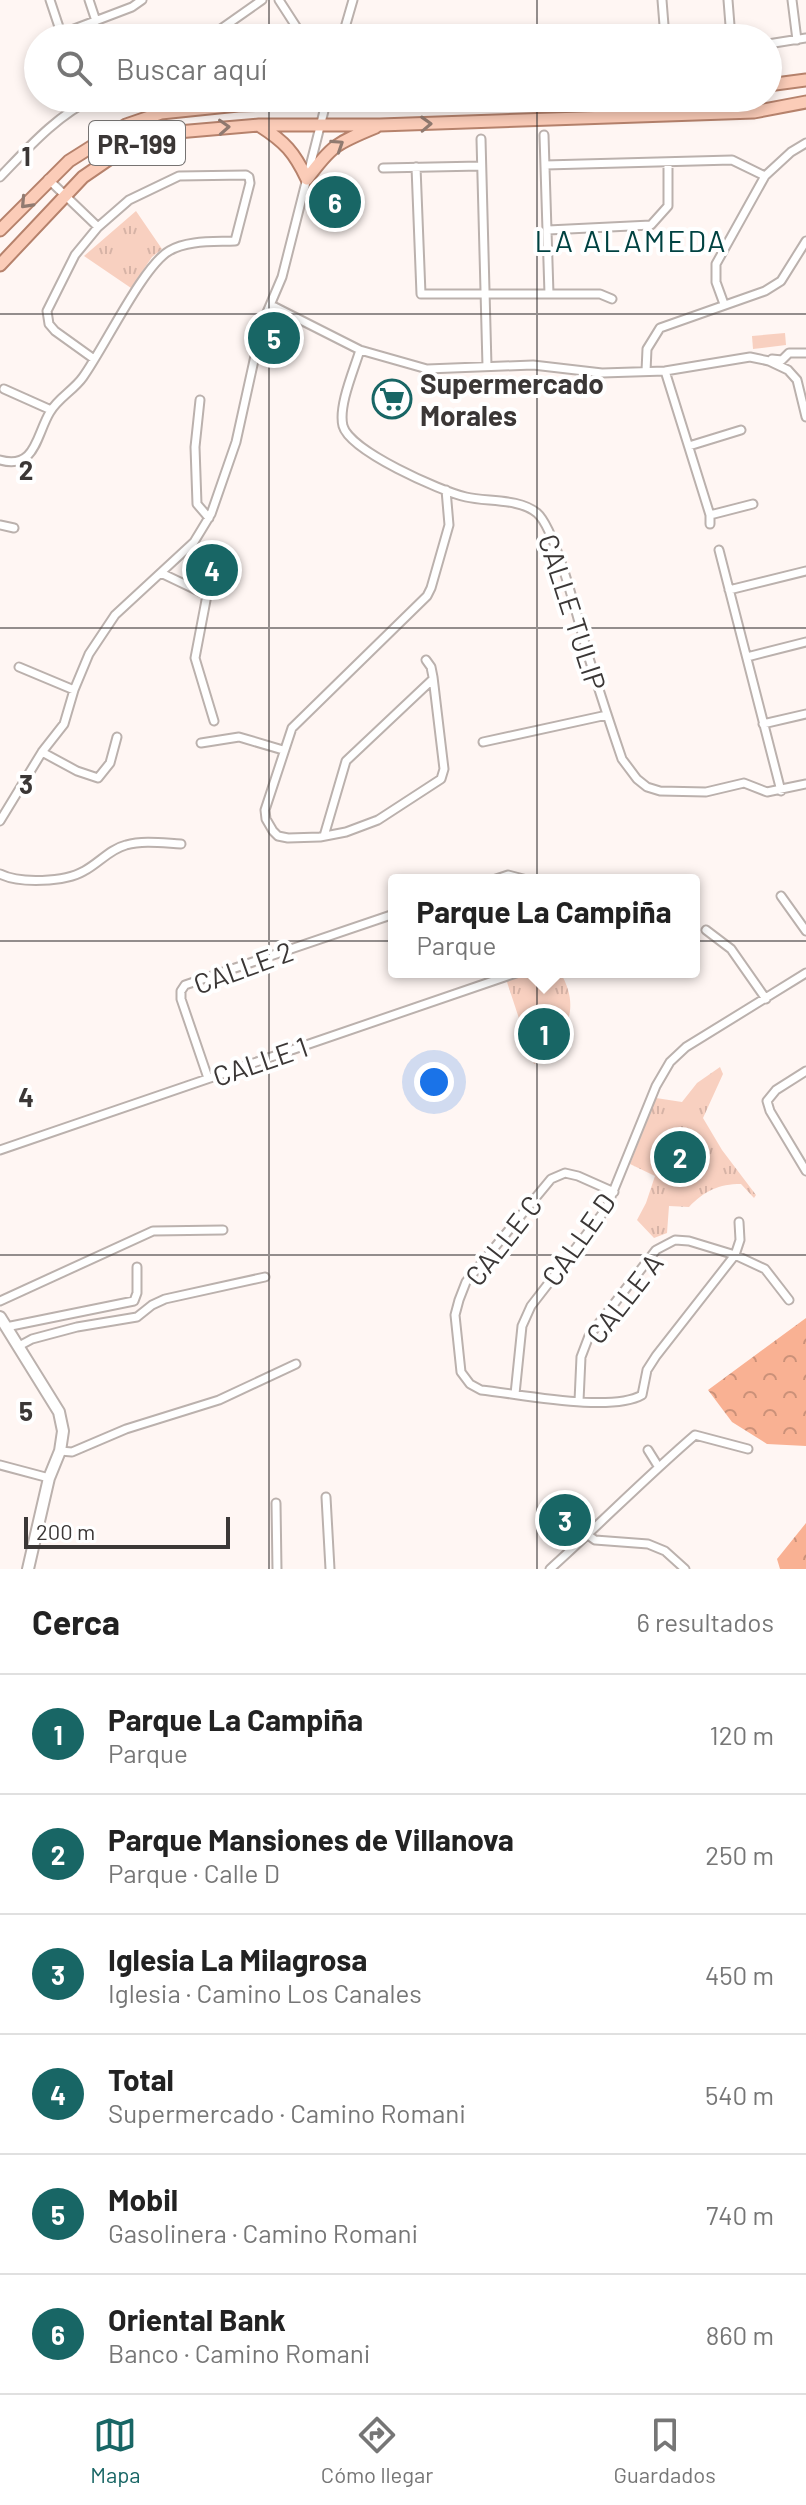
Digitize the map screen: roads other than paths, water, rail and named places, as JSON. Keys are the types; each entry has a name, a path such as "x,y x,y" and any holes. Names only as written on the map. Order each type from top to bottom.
{"main road":[{"path":"782,83 806,80"},
{"name":"PR-199","path":"782,107 806,102"},
{"name":"PR-199","path":"0,230 69,161 126,125 164,112"},
{"name":"PR-199","path":"0,265 83,177 145,139 190,130 259,125 319,112"},
{"name":"PR-199","path":"328,112 380,125 754,112"},
{"path":"259,125 281,139 295,155 307,179 327,152 340,142 380,125"}],"street":[{"path":"50,0 58,24"},
{"path":"89,0 96,21"},
{"path":"89,24 142,0"},
{"path":"228,24 262,0"},
{"path":"279,0 294,24"},
{"path":"346,24 353,0"},
{"path":"662,0 664,24"},
{"path":"728,0 730,24"},
{"path":"782,42 802,39 792,0"},
{"path":"0,177 37,138 69,112"},
{"path":"0,821 42,752 64,724 89,654 115,615 194,542 209,518 236,442 262,324 282,277 324,112"},
{"path":"544,135 549,294"},
{"path":"481,139 487,366"},
{"path":"724,304 716,282 716,264 765,176 806,143"},
{"path":"545,165 732,160 765,176"},
{"path":"548,230 651,225 668,206 668,162"},
{"path":"383,168 481,166"},
{"path":"416,167 421,294 600,294 612,299"},
{"path":"0,460 13,463 24,459 33,450 51,410 82,378 94,359 147,274 167,252 185,244 235,241 249,177 179,176 129,200 98,227 75,255 47,311 49,324 55,331 94,359"},
{"path":"48,179 98,227"},
{"path":"646,371 647,349 660,328 765,291 781,281 806,241"},
{"path":"271,305 360,350 427,369 533,365 602,373 665,371 750,357 782,360 789,353 806,353"},
{"name":"CALLE TULIP","path":"360,350 341,411 343,427 350,439 370,455 446,490 465,497 518,505 537,513 565,575 622,759 637,779 647,787 660,791 706,792 744,783 767,792 806,784"},
{"path":"761,359 788,370 794,376 806,417"},
{"path":"665,371 710,520 753,504"},
{"path":"4,389 51,410"},
{"path":"200,400 195,447 197,504 209,518"},
{"path":"689,446 741,430"},
{"path":"426,660 433,679 444,769 441,779 378,820 346,832 324,836 278,836 268,826 265,810 287,738 296,723 427,596 449,525 446,490"},
{"path":"0,525 14,528"},
{"path":"719,550 781,791"},
{"path":"729,590 806,571"},
{"path":"161,573 207,595 195,658 214,721"},
{"path":"747,657 806,642"},
{"path":"19,667 74,690"},
{"path":"324,836 346,761 433,679"},
{"path":"763,724 806,714"},
{"path":"483,742 607,715"},
{"path":"42,752 77,771 98,778 110,763 117,737"},
{"path":"201,743 239,737 283,750"},
{"path":"0,874 31,882 82,873 117,848 129,844 181,844"},
{"path":"781,896 806,931"},
{"name":"CALLE 2","path":"208,1078 181,999 185,985 388,916"},
{"path":"706,930 731,949 766,999"},
{"name":"CALLE D","path":"515,1394 522,1326 531,1306 606,1209 656,1086 670,1062 686,1047 806,973"},
{"name":"CALLE 1","path":"0,1150 501,978"},
{"path":"806,1071 776,1090 767,1101 806,1171"},
{"name":"CALLE C","path":"614,1192 565,1173 551,1179 466,1282 455,1315 461,1372 470,1384 481,1390 579,1401 634,1399 642,1395 647,1370 656,1356 735,1255"},
{"path":"735,1255 740,1240 739,1222"},
{"path":"0,1301 153,1231 223,1230"},
{"name":"CALLE A","path":"579,1401 581,1357 589,1336 656,1250 675,1240 689,1241 735,1255 765,1269 789,1300"},
{"path":"6,1327 134,1301 137,1267"},
{"path":"19,1346 32,1339 77,1327 137,1317 165,1299 265,1277"},
{"path":"0,1317 59,1412 63,1431 28,1569"},
{"path":"60,1451 72,1452 126,1429 219,1400 296,1364"},
{"path":"550,1569 695,1435 748,1449"},
{"path":"648,1450 658,1466"},
{"path":"0,1465 49,1478"},
{"path":"326,1497 330,1569"},
{"path":"276,1503 277,1569"},
{"path":"588,1535 595,1540 648,1544 665,1551 685,1569"}],"place":[{"name":"Oriental Bank","path":"335,202"},
{"name":"Mobil","path":"274,338"},
{"name":"Supermercado Morales","path":"392,399"},
{"name":"Total","path":"212,570"},
{"name":"Parque La Campiña","path":"544,1034"},
{"name":"Parque Mansiones de Villanova","path":"680,1157"},
{"name":"Iglesia La Milagrosa","path":"565,1520"}],"district":[{"name":"LA ALAMEDA","path":"631,240"}]}
